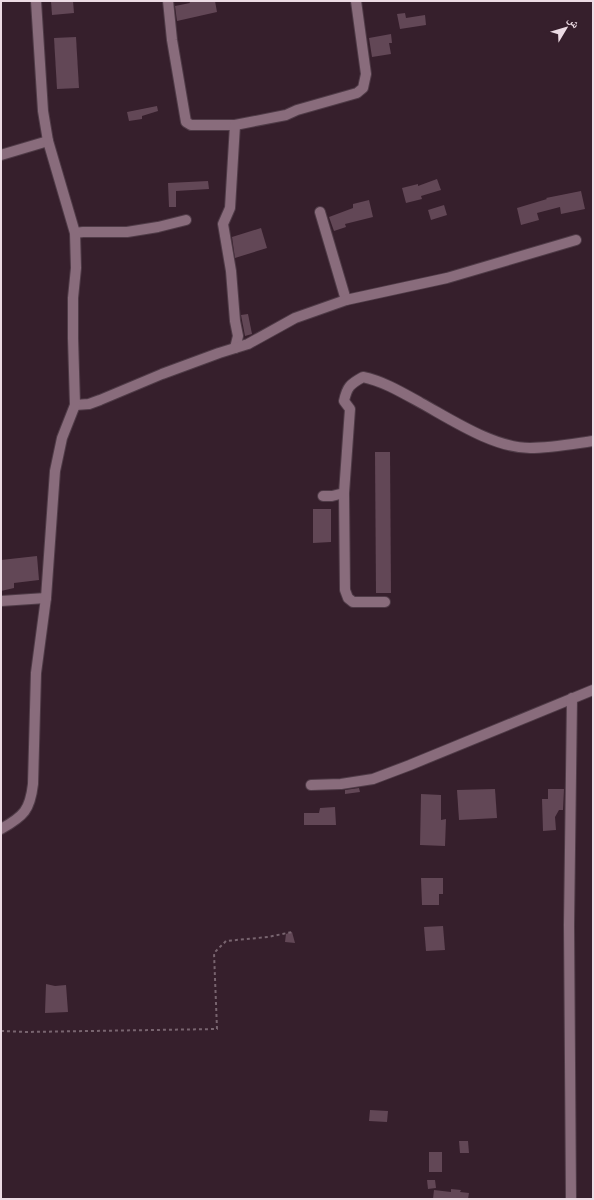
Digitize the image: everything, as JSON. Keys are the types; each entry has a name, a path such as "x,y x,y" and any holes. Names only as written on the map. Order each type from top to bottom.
{"street":[{"path":"1,829 17,819 28,808 31,799 33,784 36,673 46,598 55,471 62,438 75,405 73,338 76,268 75,233 48,141 43,111 36,1"},
{"path":"168,1 172,40 186,122 190,125 235,125 286,115 298,110 357,93 363,88 366,74 356,1"},
{"path":"235,125 230,208 223,224 231,271 234,321 238,336 235,348"},
{"path":"1,155 48,141"},
{"path":"320,212 346,300"},
{"path":"75,233 127,232 158,227 186,220"},
{"path":"75,405 89,404 162,374 248,344 295,318 346,300 447,278 576,240"},
{"path":"385,602 353,602 348,598 345,590 344,493 350,409 344,401 349,386 363,377 372,379 402,393 452,421 496,442 528,448 593,441"},
{"path":"323,496 332,496 344,493"},
{"path":"1,601 46,598"},
{"path":"311,785 341,784 373,779 593,690"},
{"path":"571,1199 569,925 572,698"}],"path":[{"path":"1,1031 26,1032 217,1029 214,953 226,941 268,937 292,932"}],"building":[{"path":"51,1 73,1 74,13 52,15"},
{"path":"189,1 215,1 217,12 177,21 175,6 190,3"},
{"path":"405,13 406,18 425,15 426,25 400,29 397,14"},
{"path":"391,34 392,43 389,43 391,54 372,57 369,38"},
{"path":"76,37 79,88 57,89 54,38"},
{"path":"157,106 158,111 142,116 142,119 129,121 127,112"},
{"path":"437,179 441,190 421,196 422,199 406,203 402,188 418,184 418,186"},
{"path":"208,181 209,189 176,191 176,207 169,207 168,183"},
{"path":"581,191 585,209 561,214 560,207 537,213 539,220 521,225 517,208 547,199 546,198"},
{"path":"369,200 373,217 345,224 346,227 334,231 329,217 353,208 353,204"},
{"path":"444,205 447,215 431,220 428,210"},
{"path":"261,228 267,248 235,258 232,237"},
{"path":"248,314 252,334 245,336 241,315"},
{"path":"375,452 390,452 391,593 376,593"},
{"path":"313,509 331,509 331,542 313,543"},
{"path":"37,556 39,580 14,583 14,588 1,591 1,560"},
{"path":"359,788 360,792 345,794 345,790"},
{"path":"495,789 497,818 459,820 457,790"},
{"path":"548,789 564,789 563,810 559,810 555,817 556,830 543,831 542,799 548,799"},
{"path":"421,794 441,795 441,820 446,819 445,846 420,845"},
{"path":"335,807 336,825 304,825 304,813 319,813 320,808"},
{"path":"421,878 443,878 443,894 439,894 439,905 422,905"},
{"path":"443,926 445,950 426,951 424,927"},
{"path":"292,932 295,943 285,942 286,934"},
{"path":"46,984 55,986 66,985 68,1012 45,1013"},
{"path":"370,1110 388,1111 387,1122 369,1121"},
{"path":"459,1141 468,1141 469,1153 460,1153"},
{"path":"429,1152 442,1152 442,1172 429,1172"},
{"path":"427,1180 435,1180 436,1188 428,1189"},
{"path":"451,1189 469,1193 468,1199 433,1199 434,1190 451,1192"}]}
